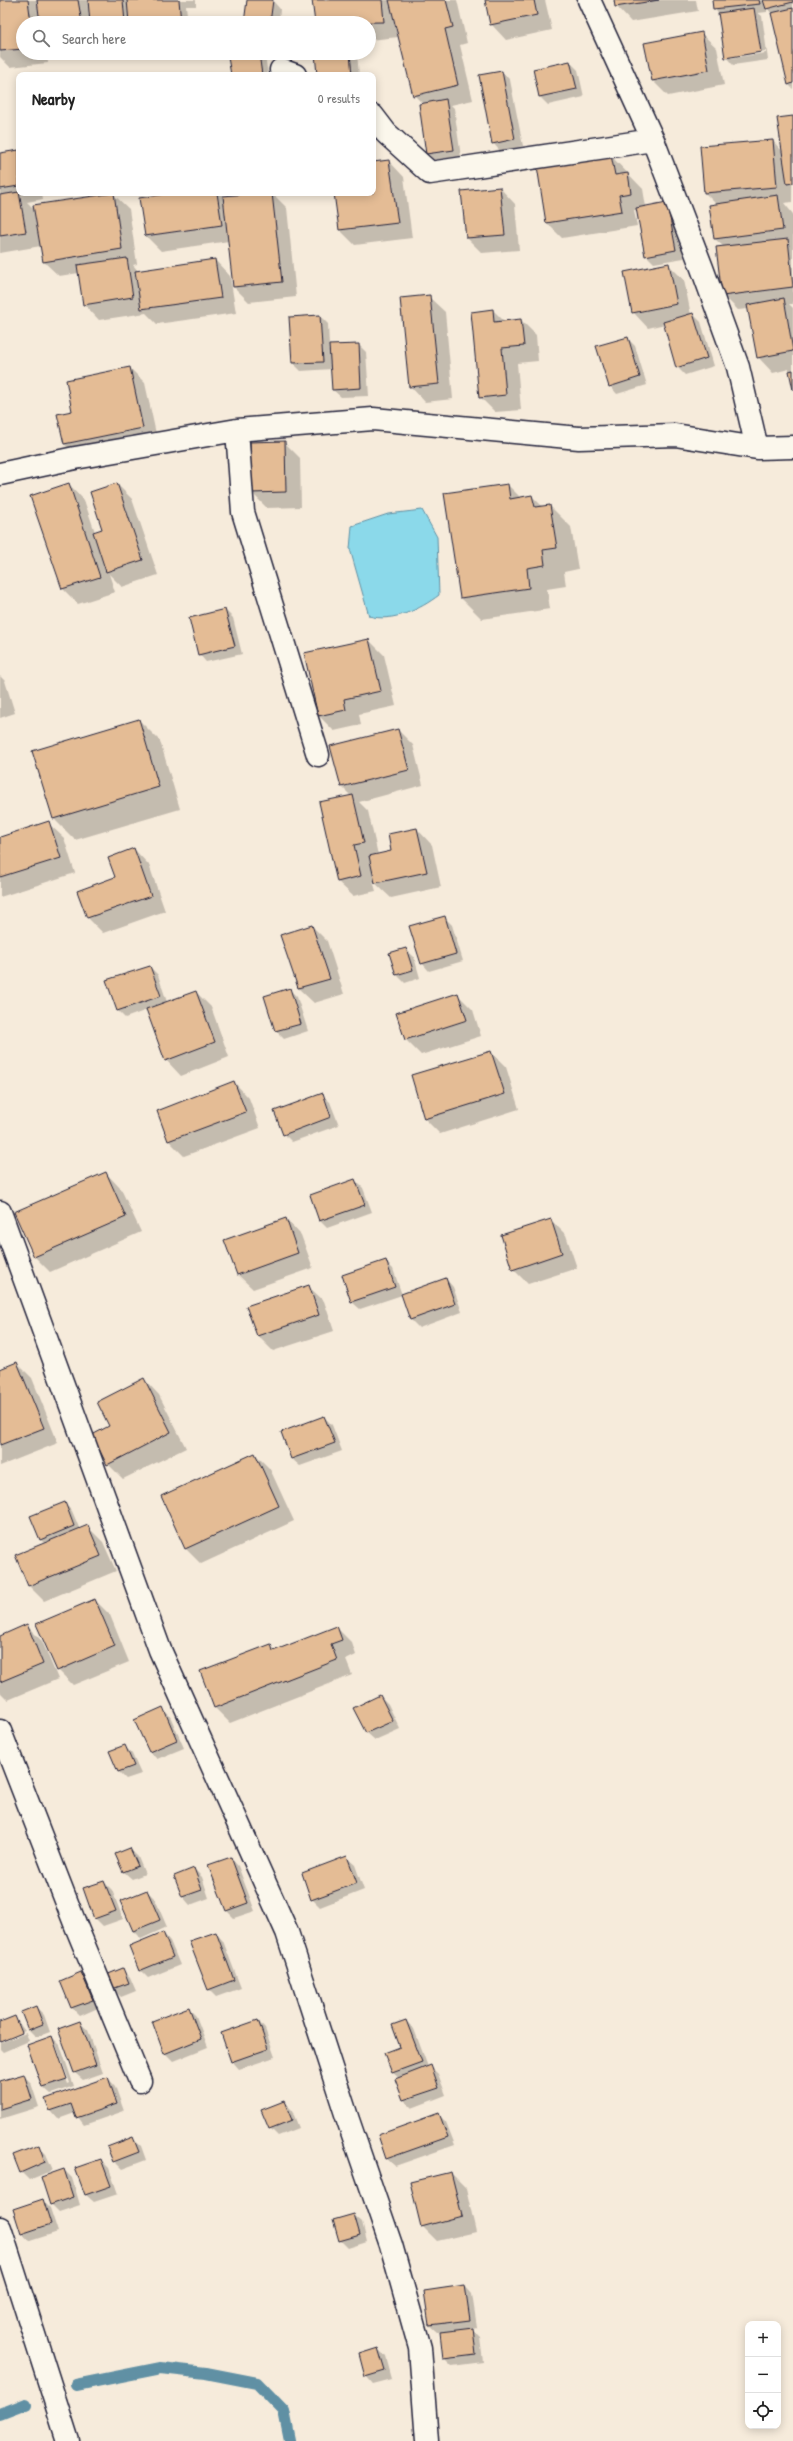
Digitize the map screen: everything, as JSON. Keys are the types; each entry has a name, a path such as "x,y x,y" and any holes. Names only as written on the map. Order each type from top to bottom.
{"street":[{"path":"589,0 654,140 738,367 757,448"},
{"path":"376,120 386,133 430,173 654,140"},
{"path":"0,474 75,458 237,430 373,419 579,438 675,435 757,448 793,447"},
{"path":"237,430 243,512 318,755"},
{"path":"0,1212 160,1650 287,1932 345,2112 391,2245 420,2348 427,2441"},
{"path":"0,1731 76,1926 140,2081"},
{"path":"0,2228 68,2441"}],"water":[{"path":"422,510 437,537 439,595 415,610 397,616 378,618 369,616 350,549 352,526 388,514"}],"building":[{"path":"0,0 28,0 30,16 16,16 16,50 0,51"},
{"path":"37,0 78,0 81,16 39,16"},
{"path":"88,0 123,0 124,16 89,16"},
{"path":"127,0 179,0 180,16 128,16"},
{"path":"247,0 273,0 271,16 245,16"},
{"path":"312,0 382,0 384,22 376,22 376,16 314,16"},
{"path":"389,0 446,0 453,27 445,29 458,85 413,96"},
{"path":"485,0 534,0 537,15 490,25"},
{"path":"614,0 659,0 615,7"},
{"path":"712,0 759,0 760,4 713,9"},
{"path":"763,0 793,0 793,2 766,9"},
{"path":"754,8 761,52 725,58 718,13"},
{"path":"793,8 793,83 788,85 771,13"},
{"path":"702,32 709,70 652,81 644,43"},
{"path":"228,60 260,60 262,72 230,72"},
{"path":"316,60 351,60 352,72 317,72"},
{"path":"570,61 577,89 539,97 533,69"},
{"path":"502,71 515,139 492,144 479,75"},
{"path":"446,99 454,150 426,154 419,104"},
{"path":"793,116 793,183 787,184 777,118"},
{"path":"773,140 777,187 704,193 700,146"},
{"path":"16,150 16,186 0,189 0,153"},
{"path":"611,155 615,175 628,173 631,193 619,195 622,211 546,223 537,166"},
{"path":"389,160 398,223 339,230 334,196 376,196 376,162"},
{"path":"500,187 505,235 466,238 461,191"},
{"path":"16,192 16,196 20,196 26,232 0,236 0,195"},
{"path":"778,195 783,230 714,239 709,205"},
{"path":"94,196 114,196 122,249 43,262 33,205"},
{"path":"153,196 217,196 222,225 145,236 139,198"},
{"path":"223,196 272,196 282,282 233,287"},
{"path":"667,202 676,250 645,256 636,208"},
{"path":"788,239 793,287 722,296 716,247"},
{"path":"127,258 133,297 83,305 77,265"},
{"path":"215,259 221,298 141,309 135,271"},
{"path":"669,263 677,304 632,313 624,272"},
{"path":"430,295 439,384 409,387 400,298"},
{"path":"784,298 793,351 757,358 747,305"},
{"path":"493,309 494,322 521,319 524,346 502,348 506,395 479,398 471,312"},
{"path":"693,313 707,358 676,368 663,322"},
{"path":"320,315 323,362 292,363 289,317"},
{"path":"628,337 640,377 609,387 596,346"},
{"path":"359,344 361,388 332,390 329,345"},
{"path":"130,367 143,428 64,444 57,414 72,411 66,380"},
{"path":"793,370 793,390 789,371"},
{"path":"285,441 286,492 251,493 250,442"},
{"path":"69,483 100,577 62,589 30,496"},
{"path":"117,483 143,560 106,572 93,532 102,529 90,492"},
{"path":"508,484 510,499 532,495 535,507 550,505 557,548 543,550 545,565 527,568 529,588 460,598 444,493"},
{"path":"225,609 235,646 198,655 189,618"},
{"path":"369,639 381,691 344,699 346,710 318,716 304,653"},
{"path":"139,719 159,787 53,819 32,751"},
{"path":"398,729 409,770 341,787 330,746"},
{"path":"353,795 364,843 354,845 361,876 337,882 319,802"},
{"path":"49,821 61,858 0,877 0,837"},
{"path":"417,828 427,872 375,883 369,856 391,851 388,834"},
{"path":"134,848 151,896 87,918 77,891 115,877 108,858"},
{"path":"445,916 456,954 421,964 409,926"},
{"path":"312,925 330,979 298,988 280,935"},
{"path":"406,948 413,970 396,975 389,953"},
{"path":"150,966 161,996 117,1011 106,980"},
{"path":"290,988 301,1024 275,1031 264,996"},
{"path":"196,991 215,1042 165,1061 146,1009"},
{"path":"458,993 467,1020 405,1040 396,1013"},
{"path":"491,1051 505,1094 424,1119 411,1075"},
{"path":"234,1081 246,1112 168,1141 157,1111"},
{"path":"323,1093 331,1117 283,1135 274,1111"},
{"path":"106,1172 126,1217 34,1257 14,1212"},
{"path":"355,1179 365,1205 319,1221 310,1195"},
{"path":"286,1218 298,1253 237,1275 224,1240"},
{"path":"551,1219 562,1253 512,1270 501,1235"},
{"path":"386,1260 395,1287 351,1302 342,1275"},
{"path":"446,1278 455,1304 410,1320 401,1294"},
{"path":"309,1285 319,1315 257,1336 246,1306"},
{"path":"17,1362 44,1428 0,1445 0,1369"},
{"path":"144,1378 171,1432 107,1465 92,1435 109,1426 97,1402"},
{"path":"324,1416 335,1443 291,1459 281,1432"},
{"path":"255,1453 279,1506 185,1549 161,1496"},
{"path":"65,1502 74,1526 40,1540 30,1516"},
{"path":"88,1525 101,1556 28,1586 15,1555"},
{"path":"95,1599 115,1646 57,1671 36,1624"},
{"path":"27,1624 43,1664 0,1682 0,1636"},
{"path":"337,1626 342,1640 331,1644 337,1660 214,1708 200,1671 271,1644 273,1651"},
{"path":"380,1695 393,1721 366,1733 353,1708"},
{"path":"163,1707 177,1740 149,1752 134,1720"},
{"path":"125,1745 134,1766 118,1772 109,1751"},
{"path":"130,1848 138,1866 123,1872 115,1854"},
{"path":"347,1856 357,1883 311,1900 302,1873"},
{"path":"231,1857 248,1903 226,1911 208,1865"},
{"path":"194,1868 202,1890 182,1897 174,1876"},
{"path":"104,1881 116,1911 94,1919 83,1888"},
{"path":"147,1890 160,1920 133,1931 120,1901"},
{"path":"163,1932 173,1957 139,1971 129,1946"},
{"path":"216,1932 234,1980 208,1990 189,1941"},
{"path":"123,1968 129,1983 112,1989 106,1975"},
{"path":"81,1972 93,2000 71,2008 60,1981"},
{"path":"36,2006 43,2024 28,2030 21,2012"},
{"path":"189,2007 201,2039 164,2054 152,2021"},
{"path":"15,2016 22,2033 0,2042 0,2022"},
{"path":"258,2020 268,2049 231,2062 221,2033"},
{"path":"406,2020 422,2062 392,2073 384,2053 400,2047 392,2025"},
{"path":"80,2021 96,2065 74,2073 58,2029"},
{"path":"52,2036 67,2079 42,2087 27,2045"},
{"path":"431,2065 439,2088 403,2100 395,2079"},
{"path":"24,2074 32,2099 0,2109 0,2081"},
{"path":"108,2077 117,2104 76,2118 71,2104 50,2111 45,2099"},
{"path":"284,2101 292,2120 269,2129 261,2110"},
{"path":"439,2113 448,2137 386,2159 378,2135"},
{"path":"133,2137 139,2152 113,2162 107,2147"},
{"path":"39,2145 45,2162 20,2173 13,2155"},
{"path":"101,2159 111,2186 85,2195 75,2168"},
{"path":"64,2169 73,2197 50,2205 41,2177"},
{"path":"451,2172 462,2216 421,2227 410,2182"},
{"path":"43,2199 51,2224 21,2234 13,2209"},
{"path":"354,2214 360,2235 339,2241 333,2220"},
{"path":"465,2285 470,2320 429,2325 424,2291"},
{"path":"473,2328 476,2355 443,2359 440,2332"},
{"path":"378,2348 385,2371 365,2377 359,2354"}],"waterway":[{"path":"76,2385 161,2368 206,2373 257,2383 284,2411 290,2441"},
{"path":"0,2414 26,2404"}]}
